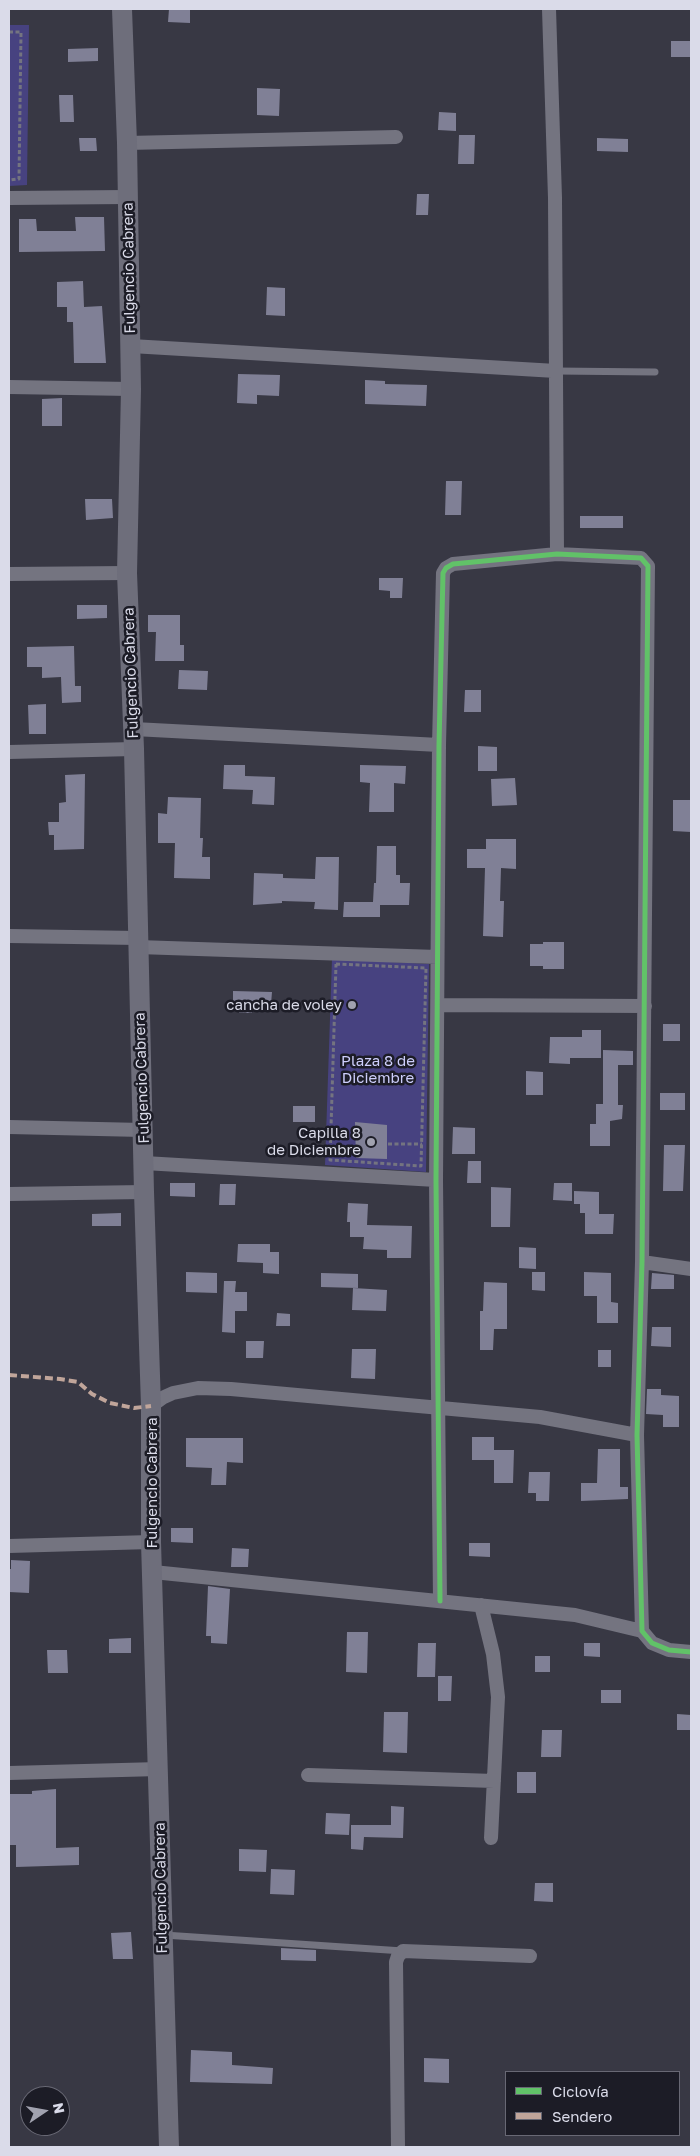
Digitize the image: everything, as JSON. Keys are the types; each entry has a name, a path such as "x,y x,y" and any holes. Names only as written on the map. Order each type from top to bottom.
{"main road":[{"name":"Fulgencio Cabrera","path":"122,9 131,346 127,573 134,729 144,1192 152,1406 151,1542 169,2147"}],"street":[{"path":"549,9 555,198 557,554"},
{"path":"127,143 396,137"},
{"path":"9,198 127,197"},
{"path":"131,346 556,371"},
{"path":"9,387 131,388"},
{"path":"440,1601 436,1180 439,745 444,570 453,564 557,554 641,558 648,566 642,1262 637,1435 642,1630 652,1643 669,1650 691,1652"},
{"path":"9,574 127,573"},
{"path":"134,729 439,745"},
{"path":"9,752 134,749"},
{"path":"9,936 437,957"},
{"path":"438,1005 645,1006"},
{"path":"9,1127 144,1130"},
{"path":"144,1163 436,1180"},
{"path":"9,1194 144,1192"},
{"path":"642,1262 691,1269"},
{"path":"152,1406 173,1393 198,1388 289,1393 540,1417 637,1435"},
{"path":"9,1546 151,1542"},
{"path":"153,1572 575,1615 642,1630"},
{"path":"481,1605 493,1654 498,1697 491,1838"},
{"path":"9,1773 159,1769"},
{"path":"308,1775 494,1781"},
{"path":"398,2147 396,1962 398,1956 403,1951 530,1956"}],"lane":[{"path":"556,371 655,372"},
{"path":"162,1935 403,1951"}],"path":[{"path":"9,32 21,32 19,179 9,180"},
{"path":"336,964 426,968 422,1144 421,1166 330,1160 336,964"},
{"path":"388,1144 422,1144"}],"green space":[{"path":"9,25 29,25 27,185 9,186"},
{"name":"Plaza 8 de Diciembre","path":"332,959 429,964 426,1172 325,1165"}],"building":[{"path":"169,9 190,9 190,23 168,22"},
{"path":"671,41 691,41 691,57 671,57"},
{"path":"98,48 98,61 68,62 68,49"},
{"path":"257,88 280,89 279,116 257,115"},
{"path":"59,95 73,95 74,122 60,122"},
{"path":"439,112 456,113 456,131 438,130"},
{"path":"459,135 475,135 474,164 458,164"},
{"path":"79,138 96,138 97,151 80,151"},
{"path":"597,138 628,139 628,152 597,151"},
{"path":"417,194 429,194 428,215 416,215"},
{"path":"75,217 104,217 105,251 19,252 19,219 36,219 37,231 76,231"},
{"path":"83,281 84,307 102,306 106,363 74,363 73,322 67,322 67,307 57,307 57,282"},
{"path":"267,287 285,288 285,316 266,315"},
{"path":"238,374 280,375 279,396 257,395 257,404 237,403"},
{"path":"365,380 385,381 385,384 427,385 426,406 365,404"},
{"path":"62,398 62,426 42,426 42,399"},
{"path":"446,481 462,481 461,515 445,515"},
{"path":"85,499 112,499 113,518 86,520"},
{"path":"580,516 623,516 623,528 580,528"},
{"path":"379,578 403,578 402,598 390,598 390,591 379,590"},
{"path":"77,605 107,605 107,618 77,619"},
{"path":"148,615 180,615 180,645 184,645 184,661 155,661 156,632 148,632"},
{"path":"74,646 75,686 81,686 81,702 62,703 61,677 42,678 42,667 27,667 27,647"},
{"path":"179,670 208,671 207,690 178,689"},
{"path":"465,690 481,690 481,712 464,712"},
{"path":"46,704 46,734 29,734 28,705"},
{"path":"478,746 497,747 497,771 478,771"},
{"path":"224,765 245,765 245,776 275,777 274,805 252,804 253,790 223,789"},
{"path":"360,765 406,766 405,784 394,783 394,812 369,812 370,783 360,782"},
{"path":"85,774 84,849 54,850 54,835 49,835 48,822 59,822 59,803 66,802 65,775"},
{"path":"515,778 517,805 492,806 491,779"},
{"path":"168,797 201,798 200,838 203,838 202,857 210,857 210,879 174,878 175,843 158,843 158,813 167,814"},
{"path":"673,800 691,800 691,832 673,831"},
{"path":"486,839 516,839 516,869 501,868 500,901 504,901 503,937 483,936 485,868 467,868 467,849 486,849"},
{"path":"377,846 396,846 396,875 400,875 400,883 410,883 409,905 380,905 380,917 343,917 344,902 373,902 374,883 376,883"},
{"path":"316,857 339,857 338,910 314,909 315,902 282,901 282,903 253,905 254,873 283,874 283,878 315,879"},
{"path":"543,942 564,942 564,969 543,969 543,966 530,966 530,944 543,944"},
{"path":"233,991 272,992 271,1004 253,1004 252,1013 239,1013 240,1003 233,1003"},
{"path":"663,1024 680,1024 680,1041 663,1041"},
{"path":"582,1030 601,1030 601,1058 570,1058 570,1064 549,1063 550,1037 582,1037"},
{"path":"603,1050 633,1051 633,1065 618,1065 618,1105 623,1105 622,1119 610,1121 610,1146 590,1146 590,1124 596,1124 596,1104 603,1104"},
{"path":"526,1071 543,1072 543,1095 526,1095"},
{"path":"660,1093 685,1093 685,1110 660,1110"},
{"path":"293,1106 315,1106 315,1122 293,1122"},
{"name":"Capilla 8 de Diciembre","path":"355,1122 387,1125 387,1159 356,1158"},
{"path":"453,1127 475,1128 475,1154 452,1154"},
{"path":"664,1145 685,1145 683,1191 663,1191"},
{"path":"468,1161 481,1161 481,1183 467,1183"},
{"path":"170,1183 195,1183 195,1197 170,1196"},
{"path":"554,1183 572,1183 572,1201 553,1200"},
{"path":"220,1184 236,1184 235,1205 219,1205"},
{"path":"491,1187 511,1188 510,1227 491,1227"},
{"path":"574,1191 599,1192 599,1214 614,1214 613,1234 585,1234 585,1213 580,1213 580,1204 574,1204"},
{"path":"348,1203 368,1204 367,1225 412,1226 411,1258 387,1258 387,1250 363,1249 364,1237 350,1237 350,1222 347,1222"},
{"path":"121,1213 121,1226 92,1226 92,1214"},
{"path":"238,1244 270,1244 270,1252 279,1252 279,1274 263,1273 263,1263 237,1262"},
{"path":"519,1247 536,1248 536,1269 519,1268"},
{"path":"186,1272 217,1273 217,1293 186,1292"},
{"path":"532,1272 545,1272 545,1291 532,1290"},
{"path":"584,1272 611,1273 611,1302 618,1303 618,1323 597,1323 597,1296 584,1296"},
{"path":"321,1273 358,1274 358,1288 321,1287"},
{"path":"652,1273 674,1275 674,1289 651,1289"},
{"path":"224,1281 236,1281 235,1292 247,1292 247,1311 235,1311 235,1333 222,1332"},
{"path":"484,1282 507,1283 507,1329 494,1329 493,1350 480,1350 480,1311 483,1311"},
{"path":"353,1288 387,1290 386,1311 352,1310"},
{"path":"277,1313 290,1314 290,1326 276,1326"},
{"path":"652,1327 671,1327 671,1347 651,1346"},
{"path":"246,1341 264,1341 263,1358 246,1358"},
{"path":"352,1349 376,1349 375,1379 351,1378"},
{"path":"598,1350 611,1350 611,1367 598,1367"},
{"path":"647,1389 661,1389 661,1395 679,1396 679,1427 663,1427 663,1415 646,1414"},
{"path":"472,1437 494,1437 494,1450 514,1450 513,1483 494,1483 494,1460 472,1460"},
{"path":"186,1438 243,1438 243,1463 227,1462 226,1485 211,1485 212,1468 186,1467"},
{"path":"598,1449 620,1449 620,1487 628,1487 628,1499 581,1501 581,1483 597,1483"},
{"path":"529,1472 550,1472 549,1501 536,1501 536,1493 528,1493"},
{"path":"171,1528 193,1528 193,1543 171,1542"},
{"path":"469,1543 490,1543 490,1557 469,1556"},
{"path":"232,1548 249,1549 248,1567 231,1567"},
{"path":"11,1560 30,1561 29,1593 9,1592"},
{"path":"208,1586 230,1589 227,1644 211,1643 211,1636 206,1636"},
{"path":"347,1632 368,1632 367,1673 346,1672"},
{"path":"131,1638 131,1653 109,1653 109,1639"},
{"path":"418,1643 436,1643 435,1677 417,1677"},
{"path":"584,1643 600,1643 600,1657 584,1656"},
{"path":"47,1650 67,1650 68,1673 48,1673"},
{"path":"535,1656 550,1656 550,1672 535,1672"},
{"path":"438,1676 452,1676 451,1701 438,1701"},
{"path":"601,1690 621,1690 621,1703 601,1703"},
{"path":"384,1712 408,1712 407,1753 383,1752"},
{"path":"677,1714 691,1715 691,1730 677,1730"},
{"path":"542,1730 562,1730 561,1757 541,1757"},
{"path":"517,1772 536,1772 536,1793 517,1793"},
{"path":"56,1789 56,1848 79,1847 79,1865 16,1867 16,1845 9,1845 9,1794 32,1794 32,1791"},
{"path":"391,1806 404,1807 403,1838 364,1837 363,1850 351,1849 351,1825 391,1825"},
{"path":"326,1813 350,1814 349,1835 325,1834"},
{"path":"239,1849 267,1850 266,1872 239,1871"},
{"path":"271,1869 295,1870 294,1895 270,1894"},
{"path":"535,1883 553,1883 553,1902 534,1901"},
{"path":"131,1932 133,1959 113,1959 111,1933"},
{"path":"281,1948 316,1950 316,1961 281,1960"},
{"path":"191,2050 232,2052 232,2065 273,2068 272,2084 190,2082"},
{"path":"424,2058 449,2059 449,2083 424,2082"}],"marked path":[{"path":"9,1375 78,1382 92,1394 110,1403 134,1408 151,1406"}],"cycle path":[{"path":"440,1601 436,1180 439,745 443,573 446,568 453,564 557,554 641,558 648,566 642,1262 637,1435 642,1631 652,1643 669,1650 691,1652"}],"place":[{"name":"cancha de voley","path":"352,1005"},
{"name":"Capilla 8 de Diciembre","path":"371,1142"}]}
